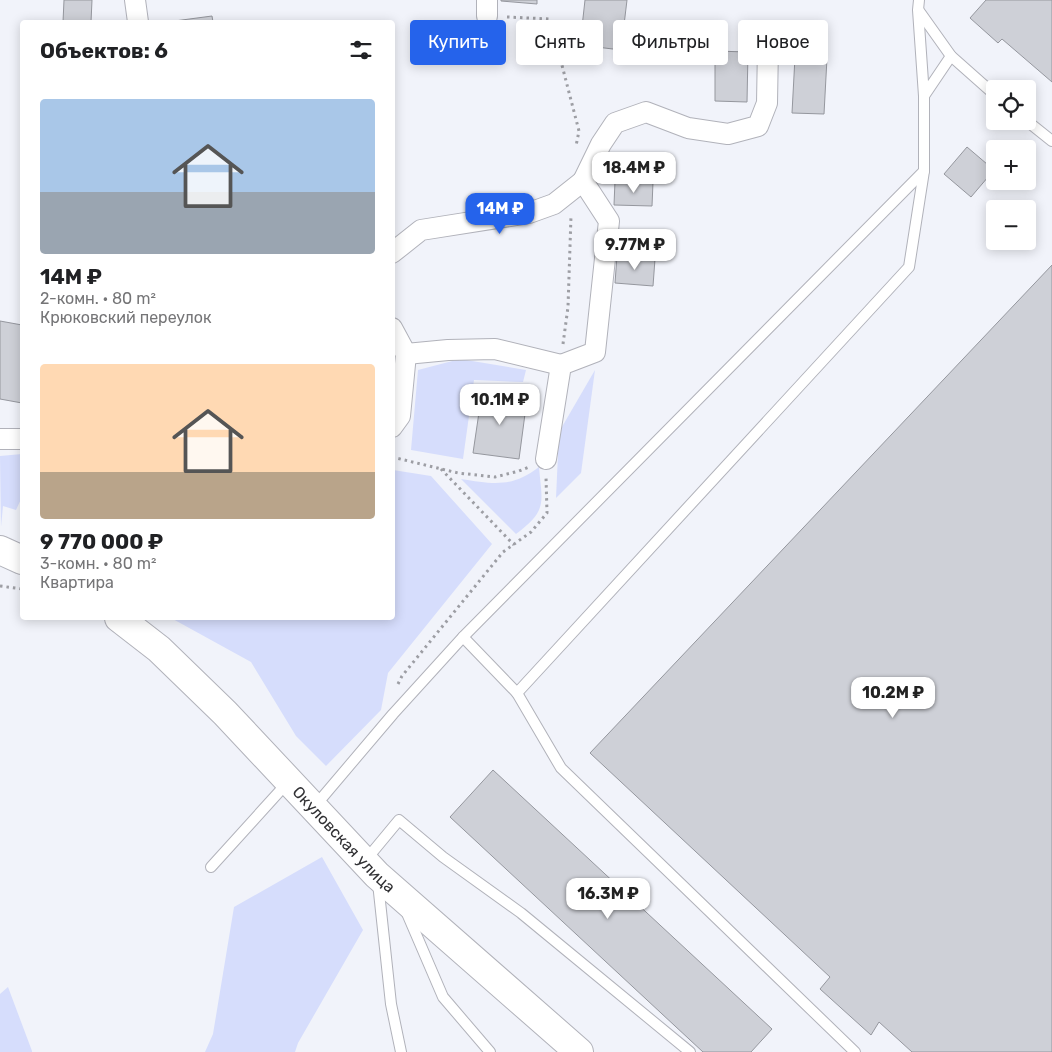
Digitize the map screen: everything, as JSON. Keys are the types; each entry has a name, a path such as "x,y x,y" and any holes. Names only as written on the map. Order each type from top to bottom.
{"main road":[{"path":"0,550 20,559"},
{"name":"Окуловская улица","path":"122,620 159,649 225,714 371,868 579,1052"}],"street":[{"path":"135,0 138,20"},
{"path":"395,251 421,230 529,213 554,204 576,186 615,123 646,112 688,128 728,134 758,126 767,103 768,65"},
{"path":"406,354 448,350 496,349 561,365 595,352 609,221 576,186"},
{"path":"395,334 406,354 400,416 395,423"},
{"path":"546,459 561,365"},
{"path":"0,439 20,439"}],"lane":[{"path":"918,5 951,56 986,87"},
{"path":"517,693 909,268 924,171 924,96 918,5"},
{"path":"924,96 951,56"},
{"path":"1036,128 1052,141"},
{"path":"313,808 462,637 924,171"},
{"path":"462,637 517,693 561,768 855,1052"},
{"path":"211,867 288,781"},
{"path":"401,1052 371,868 400,820 443,857 521,913 690,1052"},
{"path":"397,892 443,997 490,1052"}],"path":[{"path":"487,8 550,19 579,131 576,148"},
{"path":"561,365 568,307 571,215 576,186"},
{"path":"393,714 390,700 402,676 503,552 531,532 548,513 546,459 520,471 495,477 458,473 395,457"},
{"path":"440,468 514,545"},
{"path":"0,586 20,589"}],"shaded area":[{"path":"460,359 526,370 523,382 474,380 463,459 411,450 418,370"},
{"path":"595,370 581,473 556,498 559,432"},
{"path":"20,454 20,501 16,510 3,506 1,527 0,456"},
{"path":"539,467 541,505 534,518 516,534 461,479 502,483 520,478"},
{"path":"395,470 431,476 492,544 388,673 381,710 326,766 296,736 251,662 175,620 395,620"},
{"path":"322,857 363,930 298,1043 295,1052 205,1052 213,1034 234,907"},
{"path":"8,987 32,1052 0,1052 0,994"}],"building":[{"path":"64,0 92,0 91,20 63,20"},
{"path":"537,0 537,4 501,1"},
{"path":"585,0 627,0 625,20 613,20 613,49 603,48 603,20 583,20"},
{"path":"986,0 1052,0 1052,82 1002,39 998,43 970,18"},
{"path":"212,16 213,20 182,20"},
{"path":"728,51 738,52 738,65 748,65 747,102 715,101 715,65 728,65"},
{"path":"795,65 827,65 824,114 792,113"},
{"path":"967,147 986,163 986,179 971,197 944,174"},
{"path":"615,181 653,182 652,206 614,205"},
{"path":"617,256 655,259 653,286 615,283"},
{"path":"1052,265 1052,1052 912,1052 879,1022 871,1035 820,989 830,977 590,753"},
{"path":"0,321 20,325 20,403 0,399"},
{"path":"482,392 527,399 519,459 473,453"},
{"path":"493,770 772,1029 751,1052 703,1052 450,817"}]}
